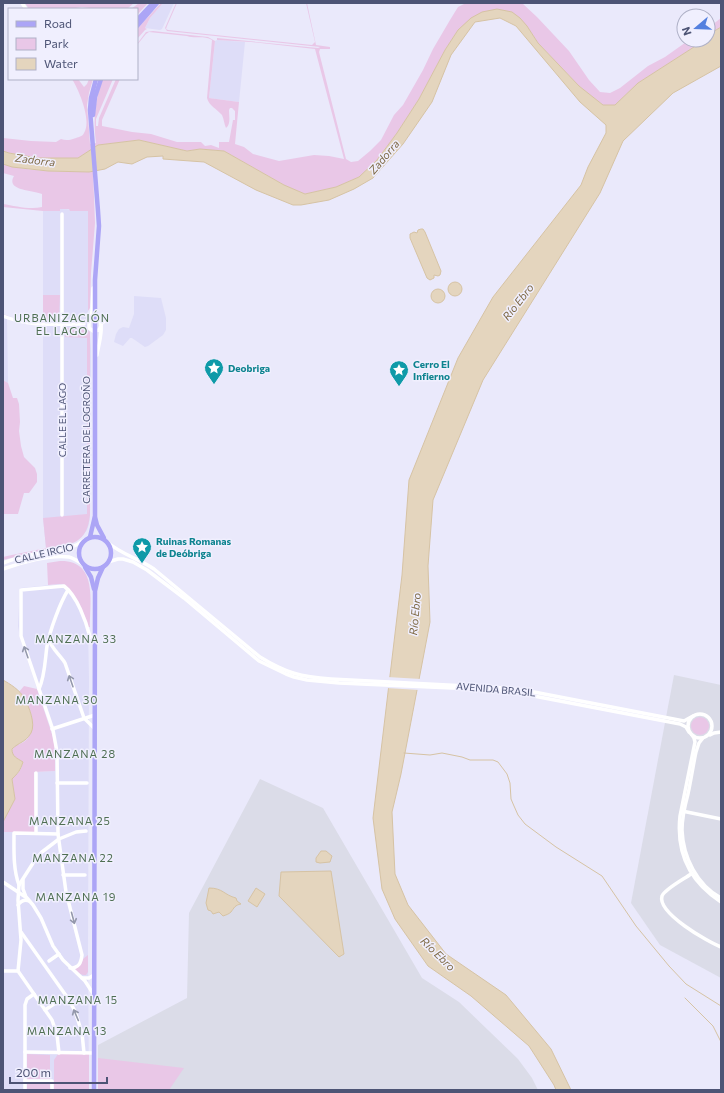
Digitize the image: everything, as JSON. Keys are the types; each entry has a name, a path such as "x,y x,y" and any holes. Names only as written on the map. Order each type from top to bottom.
{"main road":[{"path":"138,24 153,3"},
{"path":"138,18 157,3"},
{"path":"91,125 90,103 96,80"},
{"path":"91,125 95,97 101,80"},
{"name":"CARRETERA DE LOGROÑO","path":"90,537 95,516 95,280 98,226 97,186 91,125"},
{"name":"CARRETERA DE LOGROÑO","path":"95,516 99,529 106,541"},
{"path":"94,1090 95,591 98,578 103,567 111,557 110,546 100,537 95,536 84,540 79,550 79,555 80,560 91,577 95,591"},
{"path":"84,565 93,569 103,567"}],"street":[{"name":"CALLE EL LAGO","path":"62,214 62,515"},
{"name":"CARRETERA DE LOGROÑO","path":"89,328 88,324 92,311 95,280"},
{"path":"3,316 18,321 43,324 84,324 96,318 100,320 101,325 99,330 95,331 91,330 84,324"},
{"name":"CARRETERA DE LOGROÑO","path":"95,363 101,325"},
{"name":"CALLE IRCIO","path":"3,562 26,556 67,549 84,540"},
{"path":"106,541 125,554 144,562 154,569 184,596"},
{"name":"CALLE IRCIO","path":"3,569 50,558 61,557 71,558 84,565"},
{"path":"108,562 123,559 136,564 184,596"},
{"path":"73,969 81,963 81,952 68,902 58,834 57,752 55,737 21,636 21,591 64,586 80,608 90,637 95,639"},
{"path":"39,688 50,642 49,638 68,590"},
{"name":"AVENIDA BRASIL","path":"184,596 260,657 278,668 309,678 353,682 506,688 534,692 660,718"},
{"path":"49,645 60,655 65,663 84,718 94,728"},
{"path":"660,718 684,721 701,714 709,717 712,724 720,732"},
{"path":"52,729 94,715"},
{"path":"693,716 689,722 688,729 690,734 699,739 703,738"},
{"path":"84,718 92,720 94,723"},
{"path":"660,718 683,725 686,727 694,740 683,811 683,844 687,857 700,880 712,892 721,898"},
{"path":"709,735 712,724"},
{"path":"720,732 703,738 697,746 679,823 680,842 684,857 692,874 706,891 721,902"},
{"path":"36,773 36,833"},
{"path":"57,783 87,783"},
{"path":"683,811 721,819"},
{"path":"59,1053 56,1030 52,1020 18,971 20,932 18,893 19,885 42,852 59,839 76,832 86,831"},
{"path":"11,888 16,885 17,882 14,833 58,834"},
{"path":"63,874 85,875"},
{"path":"692,874 665,892 662,898 662,903 672,916 690,931 721,947"},
{"path":"16,877 19,880 23,879"},
{"path":"16,877 19,885"},
{"path":"23,879 23,889 27,898 38,912 50,940 59,954 94,995"},
{"path":"3,882 27,898"},
{"path":"11,888 15,892 18,900"},
{"path":"18,905 21,901 25,900 30,902"},
{"path":"20,932 72,1006 78,1018 82,1033 84,1053"},
{"path":"50,961 59,954"},
{"path":"3,971 18,971"},
{"path":"81,978 89,978 94,975"},
{"path":"26,1090 25,1005 26,999 34,994"},
{"path":"45,1010 66,996"},
{"path":"25,1052 94,1053"},
{"path":"26,1081 52,1081 52,1090"}],"shaded area":[{"path":"163,3 174,3 162,29 145,28 150,18"},
{"path":"215,41 245,42 239,102 209,98"},
{"path":"60,209 88,210 88,311 91,348 90,515 87,530 77,540 70,544 46,548 43,518 43,211 59,211"},
{"path":"134,296 161,298 166,318 166,330 163,335 145,347 132,338 130,338 123,346 114,342 119,329 123,327 129,328 134,314"},
{"path":"3,318 7,319 8,383 3,380"},
{"path":"62,584 68,586 78,602 88,627 89,1090 3,1090 3,832 35,831 35,772 55,771 53,736 20,638 18,626 20,588"},
{"path":"674,675 721,685 721,978 660,945 631,903"},
{"path":"260,779 323,808 422,978 459,1002 518,1059 532,1078 538,1090 98,1090 98,1045 187,998 189,913"}],"green space":[{"path":"25,3 134,3 128,8 28,8"},
{"path":"139,3 148,3 138,14 138,8 132,8"},
{"path":"161,3 163,3 150,18 145,28 147,29 138,38 138,28"},
{"path":"177,3 166,29 168,30 312,45 315,42 307,3 316,45 330,47 330,49 320,49 319,52 346,159 351,162 358,161 381,140 394,115 403,105 433,49 458,7 466,3 522,3 569,51 589,80 600,92 610,93 620,88 648,66 678,48 692,48 638,83 615,105 603,105 579,86 538,43 527,26 497,9 458,30 445,50 419,99 377,160 359,177 336,187 305,194 284,185 224,151 200,149 187,151 139,140 98,145 78,158 37,158 3,151 3,138 56,142 61,139 70,140 83,135 86,128 86,114 78,90 73,80 79,80 84,87 89,80 93,80 87,105 90,144 96,143 95,111 102,80 113,80 96,119 96,126 98,126 99,118 116,80 120,80 102,120 102,126 151,134 177,142 201,142 205,146 211,145 219,148 219,142 229,142 233,120 235,120 235,111 230,108 229,122 226,128 222,115 211,105 207,98 212,40 206,38 149,32 138,44 146,32 153,31 208,37 215,41 209,98 239,102 235,144 244,147 253,154 279,161 314,155 344,159 315,49 217,40 217,38 320,47 167,31 165,28"},
{"path":"721,18 721,27 716,30 716,22"},
{"path":"3,164 34,170 93,171 95,223 90,308 88,311 88,211 70,211 69,209 60,209 60,211 43,211 3,207 3,204 28,208 42,207 42,194 13,185 12,181 14,176 3,173"},
{"path":"43,295 60,295 59,320 43,321"},
{"path":"18,319 43,321 43,323 29,322"},
{"path":"81,327 90,332 90,515 86,532 77,541 71,544 48,548 3,560 3,557 46,548 43,518 87,514 87,338 65,337 66,328"},
{"path":"3,380 8,383 13,398 17,398 19,404 19,431 21,446 24,457 35,468 37,474 37,482 29,493 24,493 18,514 3,514"},
{"path":"60,561 72,563 81,567 86,575 91,595 90,627 88,627 78,603 68,587 61,584 48,585 47,563"},
{"path":"24,686 37,689 53,737 55,750 55,771 34,772 35,832 3,832 3,822 15,799 12,779 20,770 23,762 12,754 12,751 15,746 26,740 32,729 32,716 27,702 19,692"},
{"path":"700,717 706,720 709,726 706,732 700,735 694,732 691,726 694,720"},
{"path":"88,955 88,972 86,975 78,973 75,969"},
{"path":"27,1054 50,1055 50,1079 27,1079"},
{"path":"58,1054 89,1054 89,1090 54,1090 54,1060"},
{"path":"98,1058 184,1068 169,1090 98,1090"},
{"path":"49,1082 50,1090 27,1090 27,1083"}],"water":[{"path":"497,9 512,12 520,18 538,43 579,86 603,105 615,105 638,83 692,48 716,48 716,30 721,27 721,66 673,93 623,141 600,193 483,380 433,500 428,566 430,622 401,774 392,812 395,874 408,905 446,954 506,995 551,1049 571,1090 556,1090 529,1046 471,996 428,966 395,919 382,889 373,818 402,575 409,480 458,358 493,297 581,185 588,167 606,133 606,125 580,102 516,26 500,18 475,22 451,55 432,102 403,144 373,178 354,189 329,200 293,205 256,190 204,162 163,159 163,156 147,157 132,164 118,162 105,169 89,172 48,171 12,167 3,164 3,151 37,158 78,158 98,145 139,140 187,151 200,149 224,151 284,185 305,194 336,187 359,177 377,160 419,99 445,50 458,30 471,18 482,12"},
{"path":"421,229 425,232 441,271 440,275 434,275 434,278 430,280 427,278 410,238 410,234 414,232 417,233 418,230"},
{"path":"452,282 458,282 462,286 462,292 458,296 452,296 448,292 448,286"},
{"path":"435,289 441,289 445,293 445,299 441,303 435,303 431,299 431,293"},
{"path":"3,680 20,692 26,701 30,710 33,725 29,736 12,749 14,756 23,762 19,772 12,779 15,799 3,822"},
{"path":"321,851 326,851 332,856 330,862 316,862 316,858"},
{"path":"331,871 344,954 339,957 279,896 281,872"},
{"path":"209,888 221,890 236,898 241,904 236,906 230,913 223,916 219,912 213,914 208,910 206,903"},
{"path":"256,888 265,894 257,907 248,901"}],"pier":[{"path":"387,677 421,679 419,690 386,688"}],"waterway":[{"path":"404,753 430,755 442,753 470,760 493,760 498,762 507,774 510,783 511,799 518,815 525,824 556,847 602,876 636,926 669,966 686,984 721,1006"},
{"path":"685,998 713,1026 721,1042"}],"place":[{"name":"Deobriga","path":"214,385"},
{"name":"Cerro El Infierno","path":"399,387"},
{"name":"Ruinas Romanas de Deóbriga","path":"142,564"}],"district":[{"name":"URBANIZACIÓN EL LAGO","path":"62,324"},
{"name":"MANZANA 33","path":"76,639"},
{"name":"MANZANA 30","path":"57,700"},
{"name":"MANZANA 28","path":"75,754"},
{"name":"MANZANA 25","path":"70,821"},
{"name":"MANZANA 22","path":"73,858"},
{"name":"MANZANA 19","path":"76,897"},
{"name":"MANZANA 15","path":"78,1000"},
{"name":"MANZANA 13","path":"67,1031"}],"water label":[{"name":"Zadorra","path":"384,157"},
{"name":"Zadorra","path":"35,160"},
{"name":"Río Ebro","path":"518,302"},
{"name":"Río Ebro","path":"415,614"},
{"name":"Río Ebro","path":"438,954"}]}
